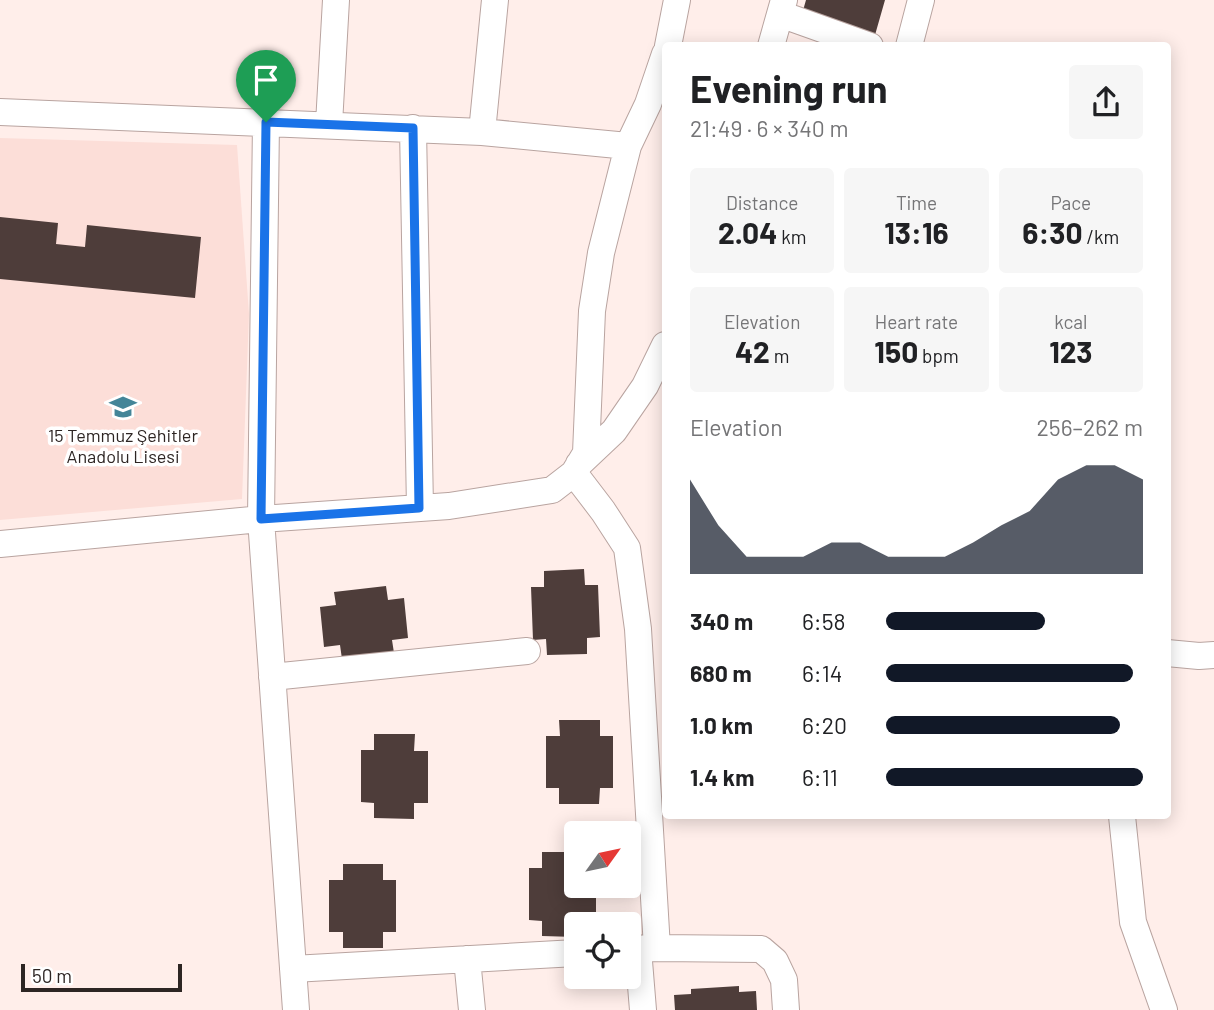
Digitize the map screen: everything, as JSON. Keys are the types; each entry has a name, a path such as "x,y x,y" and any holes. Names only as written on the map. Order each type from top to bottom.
{"street":[{"path":"329,124 336,0"},
{"path":"482,132 495,0"},
{"path":"669,42 677,0"},
{"path":"910,42 921,0"},
{"path":"772,42 782,7 861,42"},
{"path":"577,469 586,453 592,311 601,253 628,146 648,104 662,63"},
{"path":"0,112 413,128 628,146"},
{"path":"266,122 261,519 296,1010"},
{"path":"413,128 419,508"},
{"path":"0,544 261,519 449,506 552,490 614,431 645,386 662,351"},
{"path":"577,469 627,548 638,629 641,912"},
{"path":"272,677 527,651"},
{"path":"1171,653 1214,655"},
{"path":"1122,819 1133,922 1164,1010"},
{"path":"643,1010 641,949 761,949 775,961 784,980 786,1010"},
{"path":"293,969 564,954"},
{"path":"467,959 472,1010"}],"shaded area":[{"name":"15 Temmuz Şehitler Anadolu Lisesi","path":"0,138 237,145 249,314 242,499 0,520"}],"building":[{"path":"806,0 885,0 875,35 802,14"},
{"path":"0,217 58,223 56,244 85,247 87,225 201,237 195,298 0,279"},
{"path":"584,569 585,585 598,585 600,637 587,638 587,654 547,655 546,639 533,640 531,587 544,587 544,571"},
{"path":"386,586 388,600 404,598 408,638 392,640 394,653 342,659 340,645 324,647 320,607 336,605 334,592"},
{"path":"559,720 600,720 600,736 613,736 613,788 600,788 599,804 559,804 559,788 546,788 546,736 560,736"},
{"path":"374,734 415,734 414,751 428,751 428,803 414,803 414,819 374,818 374,803 361,802 361,750 374,750"},
{"path":"542,852 564,852 564,898 596,898 596,912 564,912 564,937 542,936 542,921 529,920 529,868 542,868"},
{"path":"343,864 383,864 383,880 396,880 396,932 383,932 383,948 343,948 343,932 329,932 329,880 343,880"},
{"path":"739,986 739,992 756,991 757,1010 675,1010 674,995 691,994 691,989"}],"place":[{"name":"15 Temmuz Şehitler Anadolu Lisesi","path":"123,407"}],"route":[{"path":"266,122 413,128 419,508 261,519 266,122"}]}
